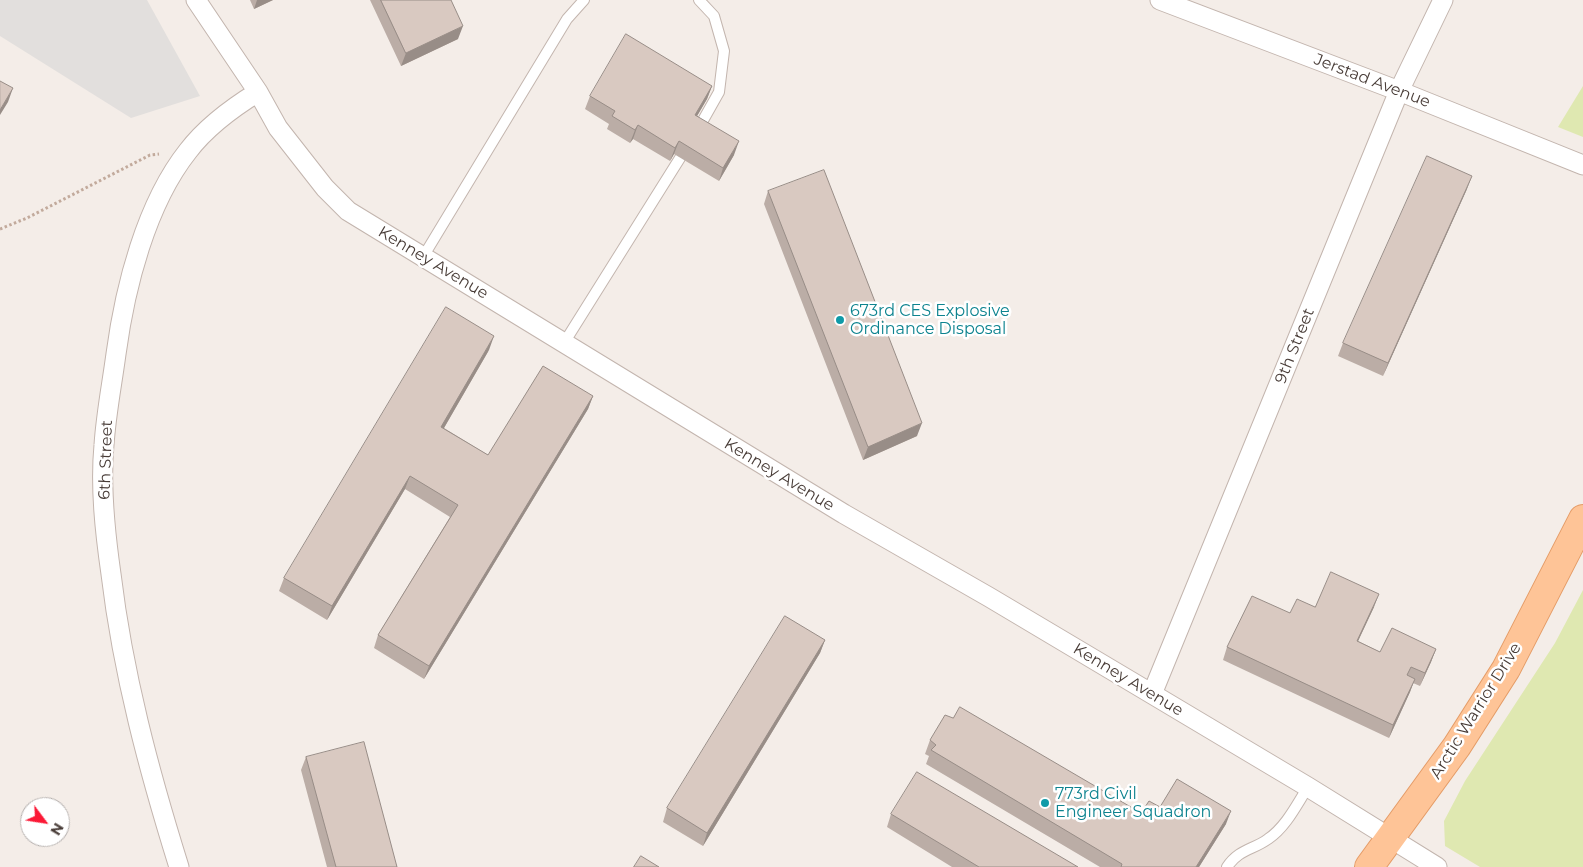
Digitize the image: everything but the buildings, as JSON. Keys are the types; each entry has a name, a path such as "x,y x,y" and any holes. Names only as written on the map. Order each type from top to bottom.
{"main road":[{"name":"Arctic Warrior Drive","path":"1370,867 1457,746 1506,669 1583,519"}],"street":[{"name":"Kenney Avenue","path":"196,0 258,92 278,128 325,188 348,211 844,514 989,597 1308,787 1436,867"},
{"name":"Jerstad Avenue","path":"1160,0 1399,91 1583,165"},
{"name":"9th Street","path":"1152,694 1399,91 1443,0"},
{"name":"6th Street","path":"178,867 140,734 117,622 105,515 104,454 119,330 132,269 153,212 170,176 188,149 224,114 258,92"}],"lane":[{"path":"423,257 567,19 584,0"},
{"path":"696,132 719,92 724,51 714,16 699,0"},
{"path":"564,343 680,158"},
{"path":"1227,867 1232,859 1268,839 1285,822 1308,787"}],"path":[{"path":"0,229 27,218 150,155 188,149"}],"green space":[{"path":"1583,86 1583,137 1558,127"},
{"path":"1583,590 1583,867 1480,867 1445,846 1444,821 1465,781 1555,643"}],"shaded area":[{"path":"0,0 147,0 200,96 131,118 0,36"}],"place":[{"name":"673rd CES Explosive Ordinance Disposal","path":"840,320"},
{"name":"773rd Civil Engineer Squadron","path":"1045,803"}]}
